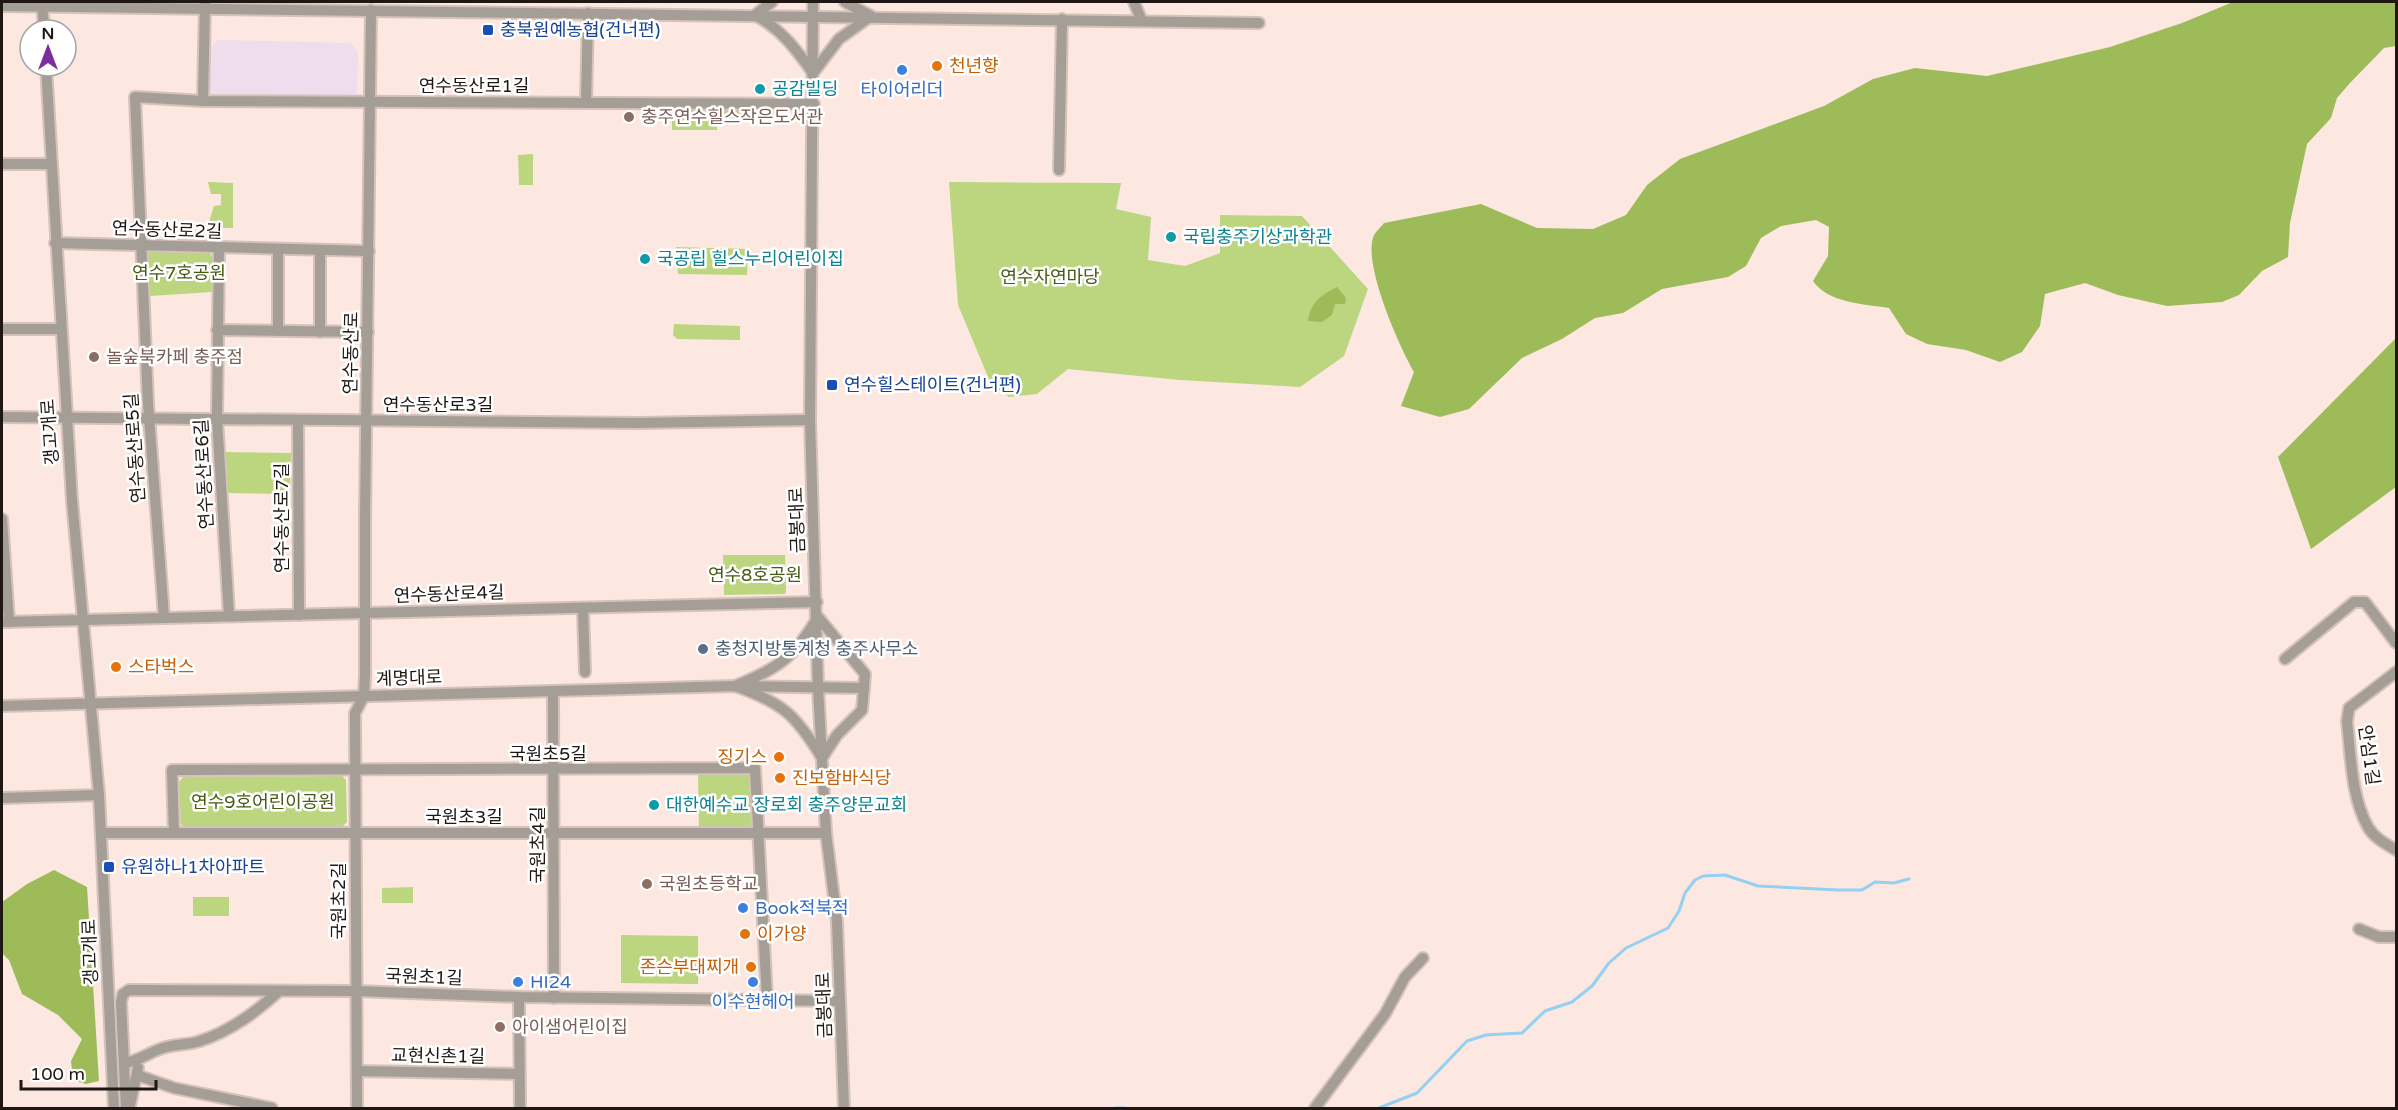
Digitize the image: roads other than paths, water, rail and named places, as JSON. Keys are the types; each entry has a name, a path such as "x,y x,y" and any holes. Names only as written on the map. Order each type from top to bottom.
{"street":[{"path":"755,15 772,2"},
{"name":"금봉대로","path":"813,2 810,420 818,617 818,687 826,833 837,922 844,1108"},
{"path":"846,2 870,16"},
{"path":"1134,2 1141,19"},
{"path":"2,6 42,4 205,5 371,10 419,6 588,13 600,7 755,15 1259,22"},
{"path":"203,101 205,5"},
{"name":"연수동산로","path":"364,696 371,10"},
{"path":"586,103 588,13"},
{"path":"755,15 774,25 787,38 813,73 839,39 870,16"},
{"path":"1059,170 1062,19"},
{"name":"갱고개로","path":"46,78 66,416 99,795 114,1108"},
{"name":"연수동산로1길","path":"135,98 203,101 813,104"},
{"name":"연수동산로5길","path":"135,98 140,245 164,617"},
{"path":"2,164 50,164"},
{"name":"연수동산로2길","path":"55,243 369,251"},
{"name":"연수동산로6길","path":"219,248 217,419 229,615"},
{"path":"278,249 278,331"},
{"path":"320,250 320,332"},
{"path":"2,329 60,329"},
{"path":"217,330 368,332"},
{"name":"연수동산로3길","path":"2,417 646,423 810,420"},
{"name":"연수동산로7길","path":"298,420 298,615"},
{"path":"2,519 5,622"},
{"name":"연수동산로4길","path":"5,622 817,602"},
{"path":"2285,659 2354,602 2365,602 2397,643"},
{"path":"583,611 585,672"},
{"path":"818,617 866,674 862,710 837,735 822,758 793,715 758,694 735,686 777,668 799,645 818,617"},
{"name":"안심1길","path":"2397,672 2349,708 2347,722 2361,808 2374,834 2397,850"},
{"name":"계명대로","path":"2,706 735,686 864,688"},
{"name":"국원초4길","path":"553,691 555,998"},
{"name":"국원초2길","path":"357,1108 355,713 364,696"},
{"name":"국원초5길","path":"174,833 172,770 755,768 756,834 767,1000"},
{"path":"2,798 99,795"},
{"name":"국원초3길","path":"101,833 826,833"},
{"path":"2359,929 2379,937 2397,937"},
{"path":"1315,1108 1385,1014 1405,977 1423,958"},
{"name":"국원초1길","path":"128,1108 121,1002 123,994 129,990 356,991 555,998 840,1001"},
{"path":"124,1063 140,1061 161,1048 199,1042 237,1025 279,991"},
{"path":"519,997 520,1108"},
{"path":"128,1108 140,1061"},
{"name":"교현신촌1길","path":"357,1071 519,1074"},
{"path":"137,1075 174,1088 272,1108"}],"waterway":[{"path":"1379,1108 1417,1093 1467,1041 1486,1035 1522,1033 1545,1011 1572,1002 1592,986 1609,963 1626,948 1668,928 1679,911 1685,893 1695,880 1703,876 1725,875 1758,886 1838,890 1862,890 1875,882 1894,883 1909,879"},
{"path":"1115,1108 1125,1108"}],"place":[{"name":"충북원예농협(건너편)","path":"488,30"},
{"name":"천년향","path":"937,66"},
{"name":"타이어리더","path":"902,70"},
{"name":"공감빌딩","path":"760,89"},
{"name":"충주연수힐스작은도서관","path":"629,117"},
{"name":"국립충주기상과학관","path":"1171,237"},
{"name":"국공립 힐스누리어린이집","path":"645,259"},
{"name":"놀숲북카페 충주점","path":"94,357"},
{"name":"연수힐스테이트(건너편)","path":"832,385"},
{"name":"충청지방통계청 충주사무소","path":"703,649"},
{"name":"스타벅스","path":"116,667"},
{"name":"징기스","path":"779,757"},
{"name":"진보함바식당","path":"780,778"},
{"name":"대한예수교 장로회 충주양문교회","path":"654,805"},
{"name":"유원하나1차아파트","path":"109,867"},
{"name":"국원초등학교","path":"647,884"},
{"name":"Book적북적","path":"743,908"},
{"name":"이가양","path":"745,934"},
{"name":"존슨부대찌개","path":"751,967"},
{"name":"HI24","path":"518,982"},
{"name":"이수현헤어","path":"753,982"},
{"name":"아이샘어린이집","path":"500,1027"}],"park label":[{"name":"연수7호공원","path":"179,273"},
{"name":"연수자연마당","path":"1050,277"},
{"name":"연수8호공원","path":"755,575"},
{"name":"연수9호어린이공원","path":"263,802"}]}
